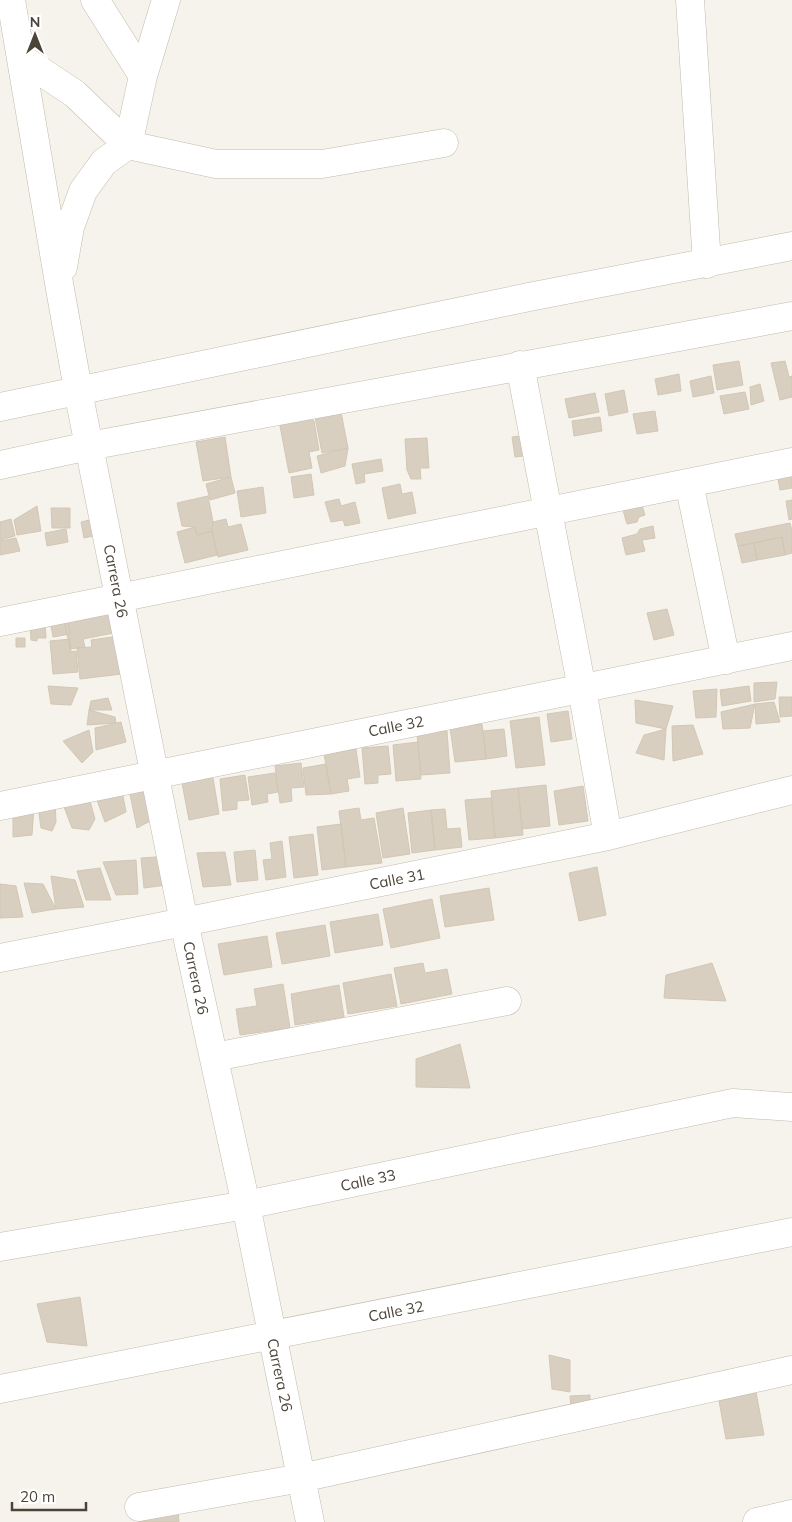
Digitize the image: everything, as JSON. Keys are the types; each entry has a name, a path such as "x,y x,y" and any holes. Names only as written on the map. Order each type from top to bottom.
{"street":[{"name":"Carrera 26","path":"12,0 79,398 184,922 246,1205 310,1522"},
{"path":"95,0 143,76"},
{"path":"60,289 70,227 83,191 104,162 128,145 143,76 166,0"},
{"path":"690,0 707,264"},
{"path":"21,58 75,94 128,145 216,164 322,164 444,143"},
{"path":"0,407 79,398 528,297 707,264 792,246"},
{"path":"0,464 88,440 792,316"},
{"path":"520,365 608,836"},
{"path":"0,622 792,462"},
{"path":"689,483 726,660"},
{"name":"Calle 32","path":"0,806 792,646"},
{"name":"Calle 31","path":"0,958 608,836 792,790"},
{"path":"214,1057 507,1001"},
{"name":"Calle 33","path":"0,1247 246,1205 733,1103 792,1107"},
{"name":"Calle 32","path":"0,1389 792,1232"},
{"path":"139,1507 301,1478 792,1370"},
{"path":"757,1522 792,1514"}],"building":[{"path":"739,361 743,385 717,390 713,365"},
{"path":"785,361 789,377 792,376 792,397 780,400 771,363"},
{"path":"679,374 681,391 658,395 655,379"},
{"path":"711,376 714,393 693,397 690,381"},
{"path":"760,384 764,401 751,405 750,387"},
{"path":"624,390 628,412 609,416 605,394"},
{"path":"745,392 749,409 724,414 720,396"},
{"path":"595,393 599,412 569,418 565,399"},
{"path":"301,408 314,421 319,450 309,452 312,468 289,473 280,426"},
{"path":"655,411 658,431 637,434 633,414"},
{"path":"341,412 348,448 322,453 315,417"},
{"path":"600,417 602,431 574,436 572,421"},
{"path":"529,435 532,455 515,457 512,437"},
{"path":"225,437 231,477 203,481 196,442"},
{"path":"427,438 429,468 420,468 421,479 411,479 407,470 405,439"},
{"path":"348,448 345,466 321,473 317,456"},
{"path":"381,459 383,471 364,474 365,482 356,484 352,464"},
{"path":"792,464 792,488 780,490 776,467"},
{"path":"311,474 314,495 294,498 291,477"},
{"path":"231,477 235,493 210,500 206,484"},
{"path":"400,484 402,494 412,492 416,513 388,519 382,488"},
{"path":"263,487 266,513 241,517 237,491"},
{"path":"208,496 213,522 212,531 197,535 195,527 182,526 177,503"},
{"path":"339,499 341,506 355,502 360,523 345,526 343,520 331,522 325,502"},
{"path":"792,500 792,519 789,520 786,501"},
{"path":"641,502 645,515 639,517 637,522 627,524 622,507"},
{"path":"37,506 41,531 17,535 14,520"},
{"path":"51,508 70,508 70,528 52,528"},
{"path":"98,518 102,534 84,538 81,522"},
{"path":"11,519 15,536 0,540 0,522"},
{"path":"226,519 228,527 241,524 248,550 218,557 212,531 213,522"},
{"path":"790,523 792,553 785,555 782,537 738,546 735,534"},
{"path":"653,526 655,538 642,540 645,551 626,555 622,538 637,534 640,529"},
{"path":"195,527 197,535 212,531 217,555 185,563 177,532"},
{"path":"66,529 68,542 47,546 45,533"},
{"path":"782,537 785,555 757,560 754,543"},
{"path":"16,538 20,551 0,555 0,541"},
{"path":"754,543 757,560 742,563 738,546"},
{"path":"117,599 124,631 83,639 85,647 70,649 62,610"},
{"path":"667,609 674,635 654,640 647,613"},
{"path":"68,618 70,634 53,637 50,620"},
{"path":"45,623 46,638 37,638 37,641 31,640 30,624"},
{"path":"126,635 130,673 80,679 77,648 92,647 91,640"},
{"path":"16,638 25,638 25,647 16,647"},
{"path":"70,639 71,652 76,651 78,672 53,674 50,641"},
{"path":"777,682 775,699 754,702 754,683"},
{"path":"48,686 78,688 71,705 51,704"},
{"path":"749,686 751,701 722,706 720,690"},
{"path":"717,689 716,717 696,718 693,691"},
{"path":"779,697 792,697 792,716 780,717"},
{"path":"108,698 112,710 89,710 91,701"},
{"path":"635,700 673,706 666,729 636,723"},
{"path":"774,702 780,722 756,724 755,704"},
{"path":"755,704 750,728 723,729 721,712"},
{"path":"89,710 115,717 116,723 87,725"},
{"path":"568,711 572,739 551,742 547,714"},
{"path":"539,717 545,765 516,768 510,721"},
{"path":"121,722 126,742 96,750 95,728"},
{"path":"482,724 486,759 455,762 450,728"},
{"path":"693,725 703,754 673,761 672,726"},
{"path":"504,729 507,756 486,759 483,731"},
{"path":"666,729 664,760 636,753 644,735"},
{"path":"89,730 93,752 82,763 63,741"},
{"path":"447,731 450,773 421,775 417,734"},
{"path":"418,742 421,779 396,781 393,745"},
{"path":"388,746 391,774 378,775 378,783 365,784 362,748"},
{"path":"356,749 360,777 347,779 349,791 331,794 324,754"},
{"path":"301,763 304,787 291,788 292,801 280,803 275,766"},
{"path":"326,764 331,794 306,795 303,768"},
{"path":"275,773 278,792 267,794 268,802 252,805 248,777"},
{"path":"245,775 249,800 237,801 237,809 223,811 220,779"},
{"path":"213,778 219,814 189,820 182,783"},
{"path":"153,782 154,819 137,828 128,785"},
{"path":"546,785 550,826 522,829 518,788"},
{"path":"583,786 588,821 559,825 554,791"},
{"path":"518,788 523,835 495,838 491,791"},
{"path":"122,791 126,812 105,822 94,792"},
{"path":"89,798 95,819 89,830 72,828 61,799"},
{"path":"491,798 495,838 469,840 465,800"},
{"path":"37,800 55,801 56,822 52,831 41,828"},
{"path":"13,805 34,806 32,835 13,837"},
{"path":"359,808 361,820 374,818 382,863 346,867 339,811"},
{"path":"403,808 410,854 383,858 376,813"},
{"path":"445,809 447,829 460,828 462,847 435,850 431,810"},
{"path":"431,810 435,850 412,853 408,813"},
{"path":"341,824 346,867 322,870 317,827"},
{"path":"313,834 318,875 294,878 289,837"},
{"path":"282,841 286,877 266,880 263,860 272,859 270,843"},
{"path":"255,850 258,880 237,882 234,852"},
{"path":"225,852 231,885 203,887 197,853"},
{"path":"170,856 174,884 144,888 141,858"},
{"path":"136,860 138,894 116,895 103,862"},
{"path":"597,867 606,915 579,921 569,873"},
{"path":"100,868 111,900 86,900 77,871"},
{"path":"51,876 75,880 84,907 56,909"},
{"path":"24,883 43,884 56,909 32,913"},
{"path":"0,884 16,886 23,917 0,918"},
{"path":"489,888 494,920 445,927 440,896"},
{"path":"432,899 440,938 391,948 383,909"},
{"path":"378,914 383,945 335,953 330,922"},
{"path":"325,925 330,956 282,964 276,933"},
{"path":"267,936 272,967 224,975 218,944"},
{"path":"423,963 425,973 447,969 452,994 401,1004 394,968"},
{"path":"712,963 726,1001 664,998 666,975"},
{"path":"391,974 397,1006 348,1014 343,983"},
{"path":"283,984 290,1028 240,1035 236,1009 257,1006 254,989"},
{"path":"339,985 344,1017 295,1025 291,994"},
{"path":"460,1044 470,1088 416,1087 416,1059"},
{"path":"80,1297 87,1346 47,1342 37,1304"},
{"path":"549,1355 570,1360 570,1392 552,1389"},
{"path":"756,1392 764,1435 726,1439 719,1401"},
{"path":"590,1395 590,1411 571,1409 570,1396"},
{"path":"178,1510 179,1522 139,1522 139,1521"}]}
